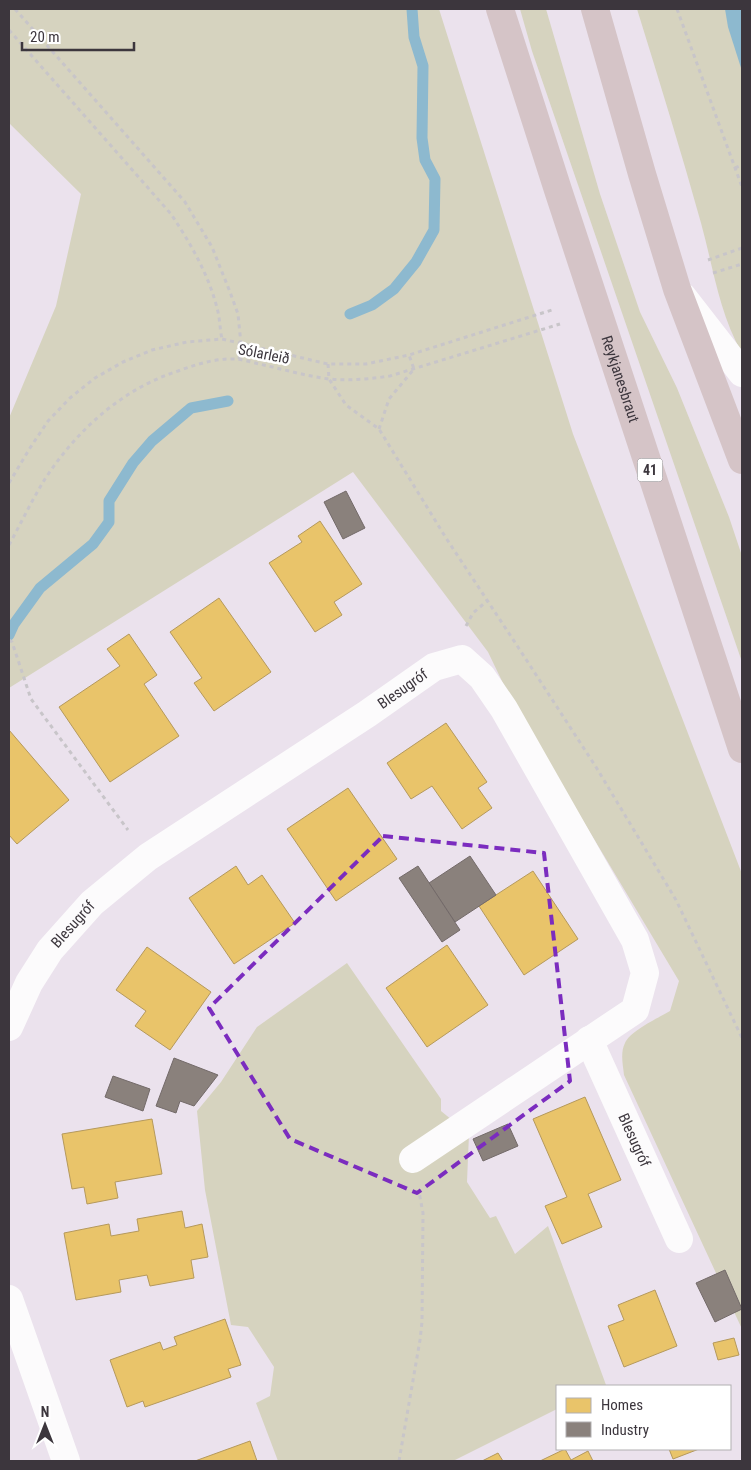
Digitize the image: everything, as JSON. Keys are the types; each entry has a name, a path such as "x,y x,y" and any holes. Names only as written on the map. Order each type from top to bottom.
{"highway":[{"name":"Reykjanesbraut","path":"500,9 742,749"},
{"path":"595,9 677,289 742,460"}],"street":[{"path":"677,289 742,373"},
{"name":"Blesugróf","path":"9,1028 29,983 50,950 92,903 148,857 434,667 462,659 482,677 504,709 636,940 645,973 635,1010 413,1159"},
{"name":"Blesugróf","path":"589,1040 679,1240"},
{"path":"9,1299 66,1461"}],"path":[{"path":"15,9 185,202 212,247 238,314 241,344 238,359"},
{"path":"677,9 742,187"},
{"path":"9,30 172,214 189,241 207,279 218,311 222,339"},
{"path":"735,168 742,165"},
{"path":"708,260 742,248"},
{"path":"713,273 742,264"},
{"name":"Sólarleið","path":"9,483 48,421 70,398 95,378 122,362 152,350 186,342 222,339 328,364 366,364 409,355 555,309"},
{"name":"Sólarleið","path":"9,545 44,480 63,453 85,429 109,408 136,389 164,375 194,365 221,359 238,359 328,379 365,379 390,376 560,324"},
{"path":"379,430 389,399 414,369 409,355"},
{"path":"328,364 328,379 346,405 379,430 446,538 596,767 676,900 742,1038"},
{"path":"10,641 31,699 148,857"},
{"path":"399,1461 422,1322 423,1212 413,1159"}],"highlighted area":[{"path":"383,836 544,853 570,1081 417,1193 290,1139 209,1008"}],"shaded area":[{"path":"9,9 439,9 573,434 742,874 742,1329 624,1075 622,1055 625,1043 638,1029 670,1011 679,981 512,702 488,652 353,472 9,688 9,418 56,306 81,194 9,123"},
{"path":"520,9 546,9 600,194 640,312 677,388 729,517 742,556 742,662 532,51"},
{"path":"637,9 742,9 742,353 722,306 693,196"},
{"path":"347,963 441,1099 441,1111 469,1134 467,1182 490,1218 496,1216 515,1254 548,1226 606,1385 556,1385 556,1410 453,1461 278,1461 256,1403 270,1396 274,1367 248,1327 231,1325 205,1190 197,1111 221,1082 257,1027"}],"water":[{"path":"725,9 742,9 742,71 728,27"}],"building: Homes":[{"path":"320,521 362,584 334,602 342,615 315,632 269,563 302,542 298,536"},
{"path":"219,598 271,672 214,711 194,683 202,678 170,632"},
{"path":"129,634 157,675 144,684 179,736 110,782 59,707 120,666 107,649"},
{"path":"446,723 487,782 478,788 492,808 462,829 432,786 411,799 387,763"},
{"path":"9,730 69,800 17,844 9,835"},
{"path":"348,788 397,859 336,901 287,829"},
{"path":"236,866 248,885 262,875 295,923 234,964 189,898"},
{"path":"533,871 578,939 524,975 479,906"},
{"path":"447,945 488,1005 427,1047 386,988"},
{"path":"147,947 211,992 170,1050 135,1026 146,1011 116,990"},
{"path":"585,1097 621,1180 588,1194 602,1227 562,1244 545,1206 567,1197 533,1119"},
{"path":"152,1119 162,1174 115,1182 118,1198 87,1204 84,1187 72,1189 62,1134"},
{"path":"182,1211 185,1228 202,1224 208,1257 191,1260 194,1278 150,1286 147,1275 119,1280 121,1292 76,1300 64,1233 109,1224 111,1236 139,1231 137,1219"},
{"path":"655,1290 677,1346 624,1367 608,1326 624,1320 618,1305"},
{"path":"225,1319 241,1365 228,1369 231,1377 145,1407 143,1401 127,1407 110,1360 160,1342 163,1350 177,1345 174,1337"},
{"path":"734,1338 739,1355 718,1360 713,1343"},
{"path":"250,1441 257,1461 195,1461"},
{"path":"566,1450 571,1460 588,1451 593,1461 540,1461"},
{"path":"669,1450 696,1450 673,1459"},
{"path":"498,1453 503,1461 482,1461"}],"building: Industry":[{"path":"346,491 365,528 343,539 324,502"},
{"path":"470,856 496,895 455,922 429,883"},
{"path":"418,866 460,930 442,942 399,878"},
{"path":"174,1058 218,1075 194,1106 180,1101 176,1113 156,1106"},
{"path":"113,1076 150,1089 143,1111 105,1097"},
{"path":"508,1124 518,1146 483,1161 473,1139"},
{"path":"725,1270 742,1309 715,1322 696,1283"}],"waterway":[{"path":"350,314 372,305 394,289 416,262 434,230 435,179 425,160 422,138 423,66 414,37 412,9"},
{"path":"9,635 14,624 40,588 93,544 109,522 109,501 133,463 152,441 191,408 228,401"}]}
